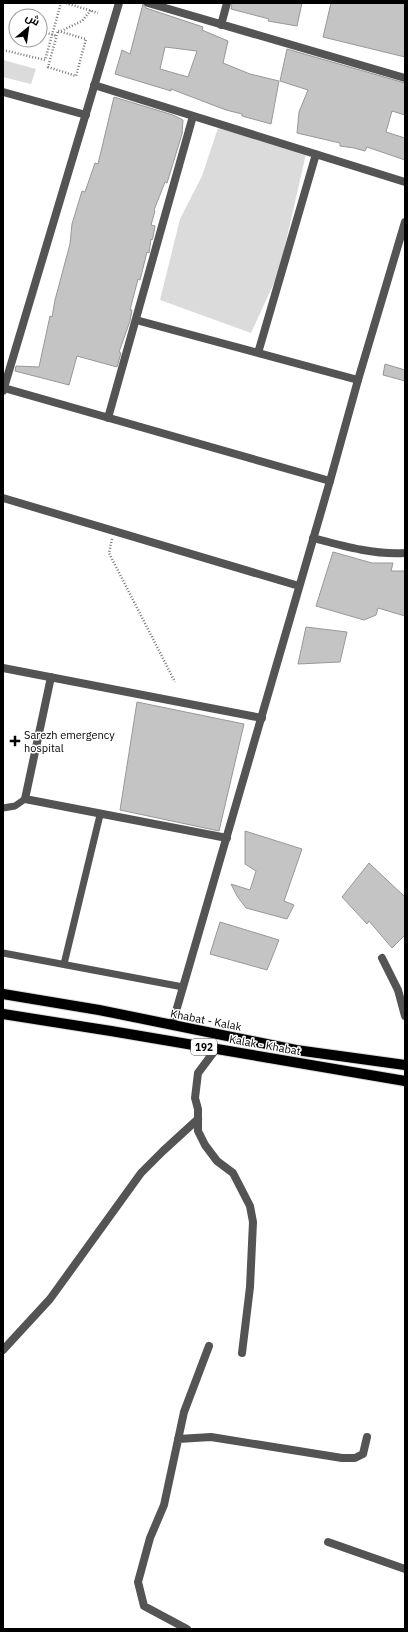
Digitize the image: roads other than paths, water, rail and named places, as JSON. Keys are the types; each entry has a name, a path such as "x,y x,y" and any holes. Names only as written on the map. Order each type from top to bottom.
{"main road":[{"name":"Khabat - Kalak","path":"3,994 99,1010 296,1050 405,1065"},
{"name":"Kalak - Khabat","path":"3,1014 405,1081"}],"street":[{"path":"119,3 3,389 330,481"},
{"path":"148,3 405,78"},
{"path":"221,25 227,3"},
{"path":"94,85 405,182"},
{"path":"3,92 86,115"},
{"path":"108,418 193,116"},
{"path":"258,353 316,154"},
{"path":"172,1025 405,222"},
{"path":"136,320 358,380"},
{"path":"3,498 299,586"},
{"path":"313,538 366,550 405,553"},
{"path":"3,668 262,718"},
{"path":"50,677 25,799 100,815 227,838"},
{"path":"382,958 398,990 405,1016"},
{"path":"216,1049 198,1073 195,1098 198,1131 205,1145 217,1161 233,1174 245,1194 250,1206 253,1222 250,1287 242,1353"},
{"path":"3,1350 50,1299 141,1173 198,1119"},
{"path":"187,1629 144,1606 138,1582 150,1538 164,1505 184,1412 209,1346"},
{"path":"178,1439 211,1438 342,1458 355,1458 363,1454 367,1437"},
{"path":"328,1542 405,1569"}],"lane":[{"path":"3,808 15,806 25,799"},
{"path":"64,964 100,815"},
{"path":"3,953 183,987"}],"place":[{"name":"Sarezh emergency hospital","path":"15,741"}]}
